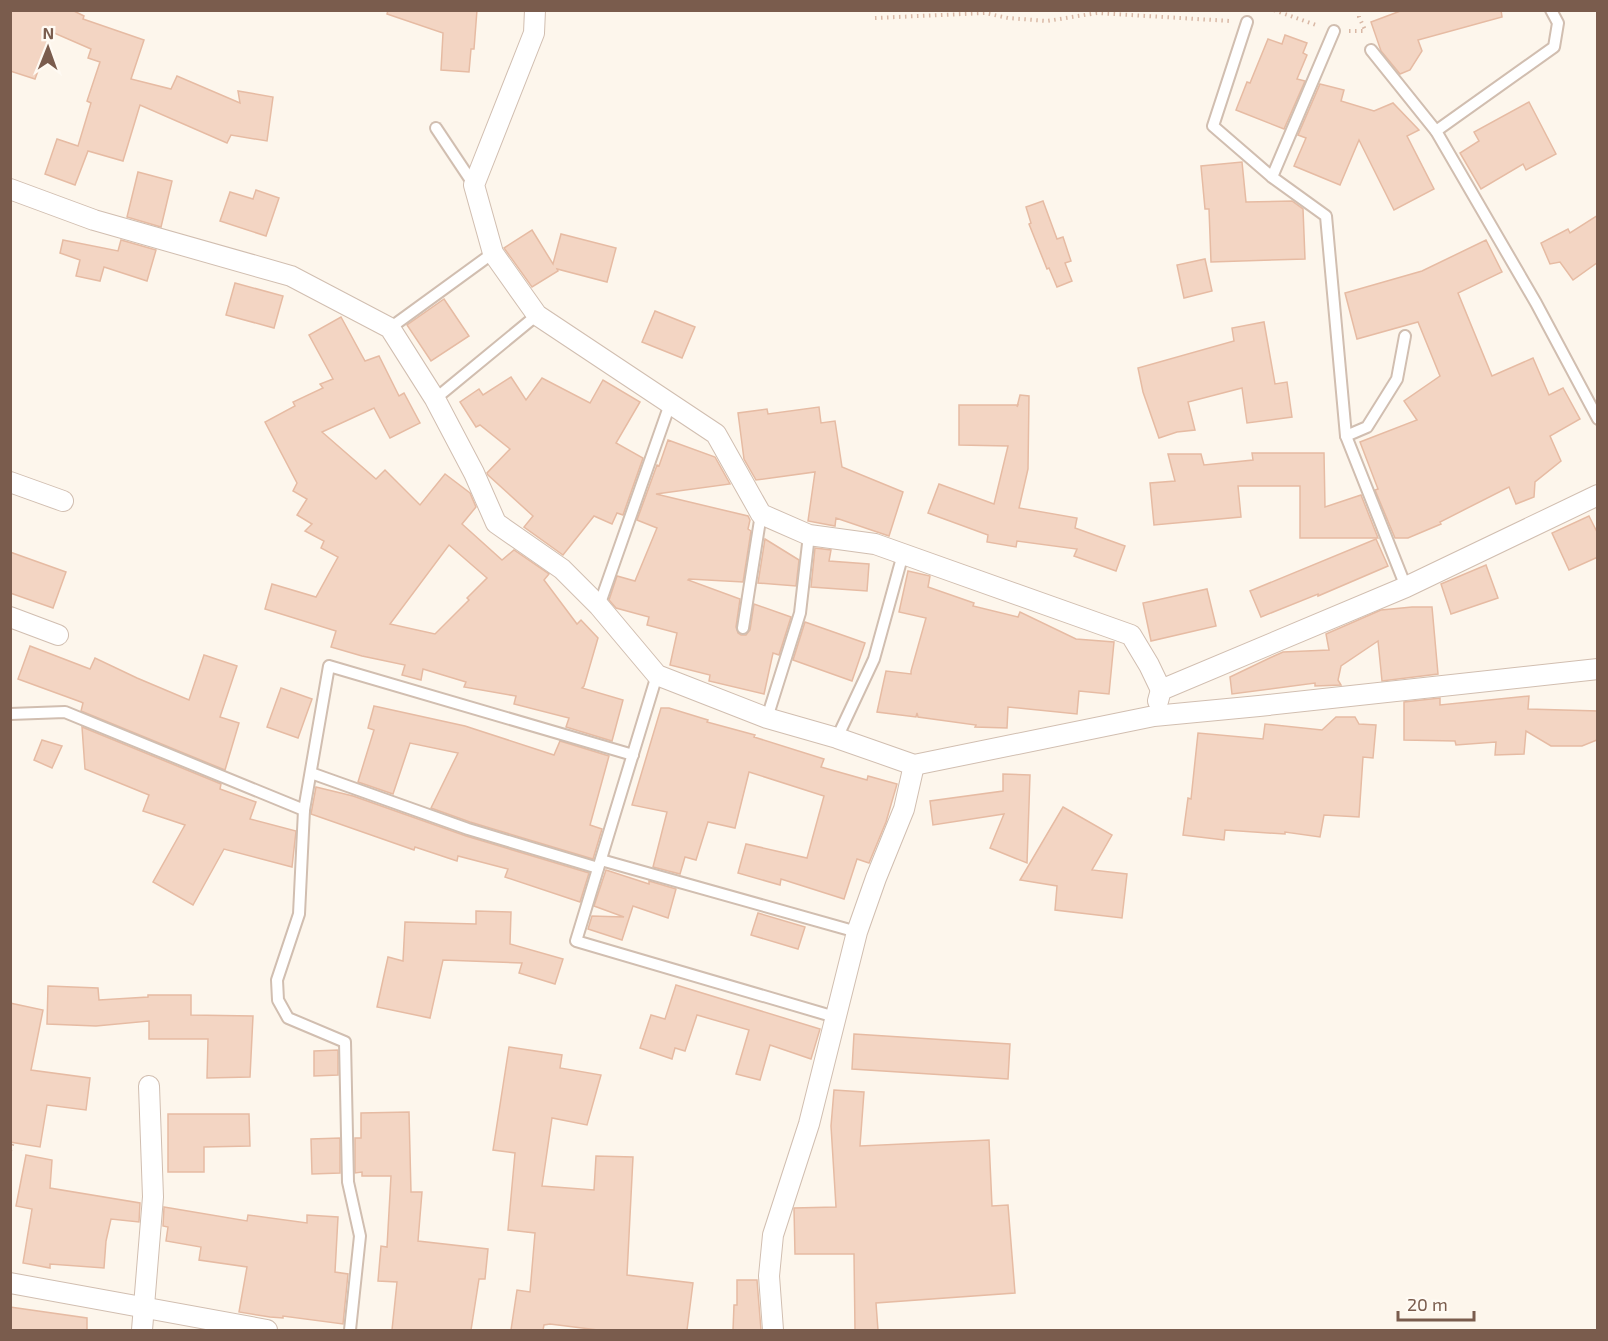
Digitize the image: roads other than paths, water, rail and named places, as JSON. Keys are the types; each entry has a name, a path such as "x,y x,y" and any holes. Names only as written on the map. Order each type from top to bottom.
{"street":[{"path":"535,10 534,33 474,185 493,253 537,315 716,434 761,514 809,535 875,544 1131,635 1161,690 1154,716"},
{"path":"10,189 94,220 291,276 390,327 435,399 474,473 496,523 562,569 599,606 657,675 767,718 837,738 914,765 1154,716 1598,669"},
{"path":"10,482 63,501"},
{"path":"1161,690 1406,587 1598,495"},
{"path":"10,617 58,635"},
{"path":"773,1330 769,1276 773,1235 810,1124 857,932 904,809 914,765"},
{"path":"142,1330 153,1197 149,1086"},
{"path":"10,1283 267,1330"}],"lane":[{"path":"1436,131 1554,47 1558,23 1551,10"},
{"path":"1247,21 1213,126 1272,177 1326,216 1346,436 1406,587"},
{"path":"1272,177 1334,31"},
{"path":"1371,50 1436,131 1536,303 1598,419"},
{"path":"436,128 474,185"},
{"path":"390,327 493,253"},
{"path":"435,399 537,315"},
{"path":"1346,436 1367,427 1397,379 1405,336"},
{"path":"599,606 670,404"},
{"path":"743,628 761,514"},
{"path":"767,718 800,613 809,535"},
{"path":"837,738 874,660 903,554"},
{"path":"350,1330 360,1236 348,1182 345,1042 288,1018 278,1000 277,980 298,914 304,810 328,666 633,755"},
{"path":"657,675 576,941 835,1017"},
{"path":"10,714 64,712 304,810"},
{"path":"311,773 468,829 857,932"}]}
